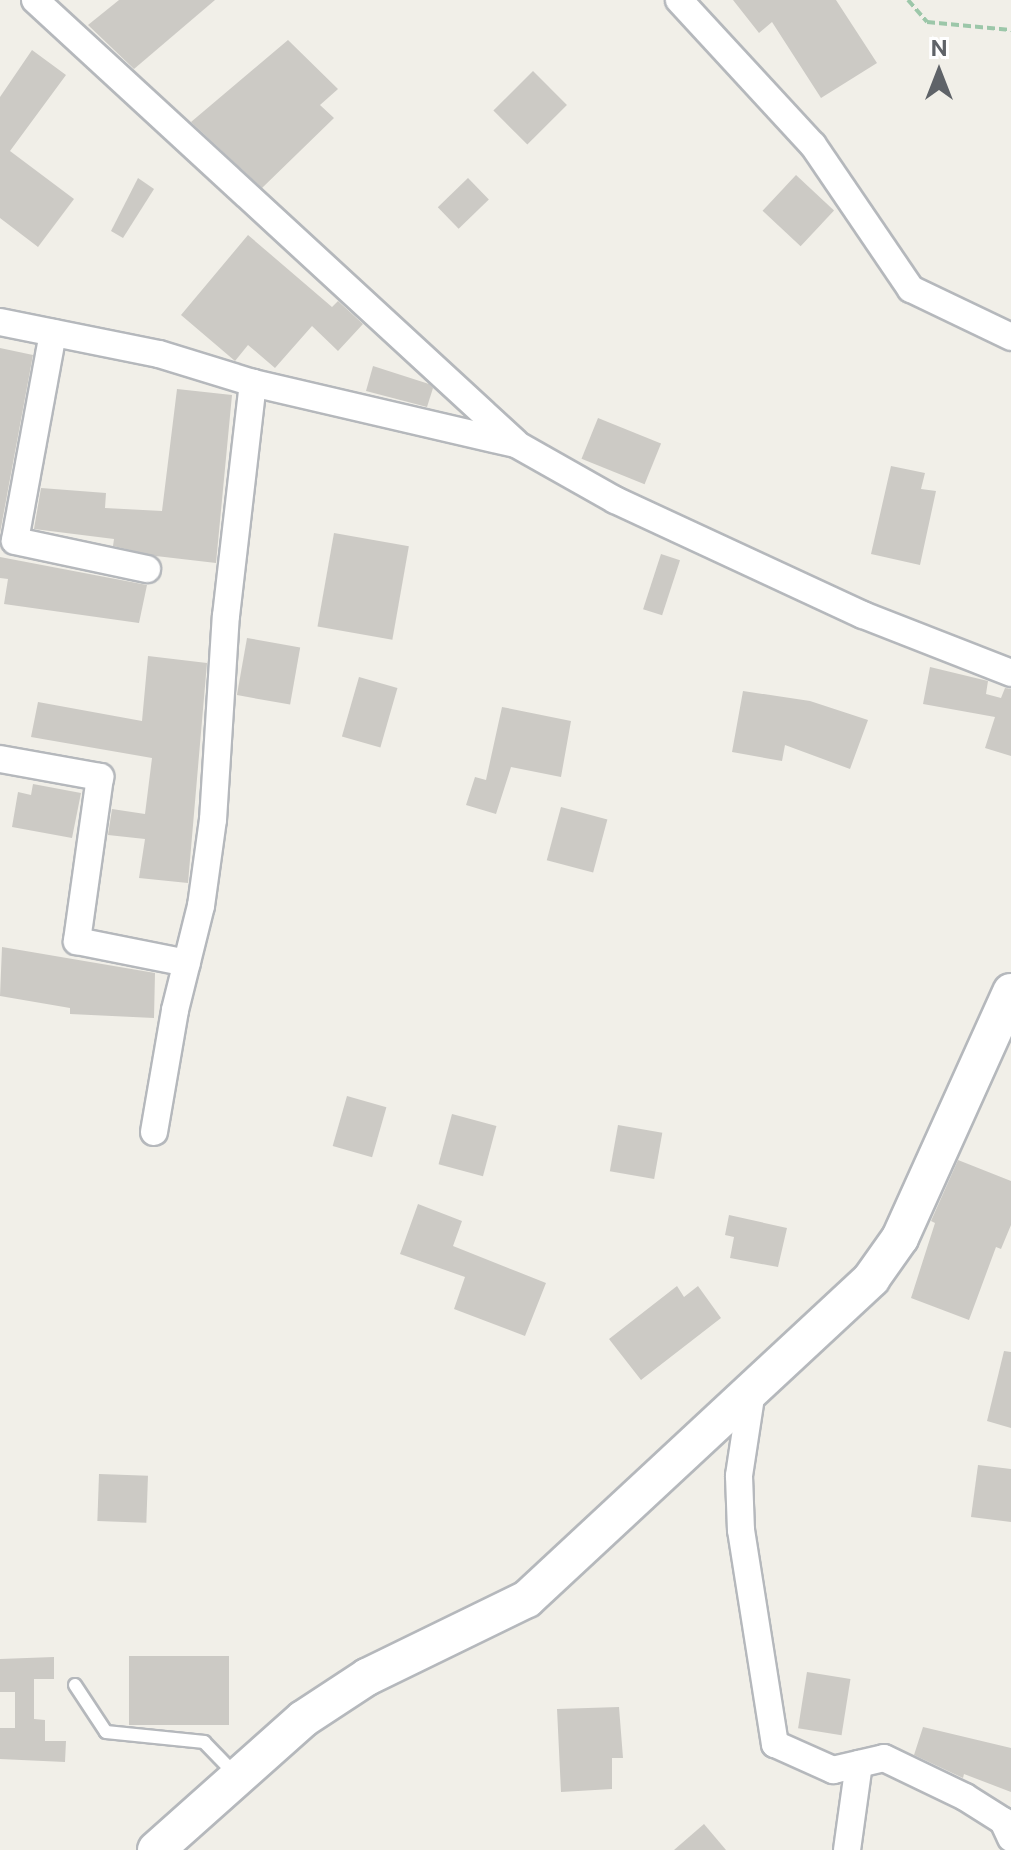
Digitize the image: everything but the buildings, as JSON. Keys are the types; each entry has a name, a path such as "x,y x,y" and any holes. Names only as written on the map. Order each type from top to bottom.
{"street":[{"path":"35,0 516,444 615,500 863,615 1011,673"},
{"path":"679,0 813,145 911,289 1011,337"},
{"path":"0,322 159,354 253,383 516,444"},
{"path":"53,333 15,541 147,569"},
{"path":"154,1132 201,906 213,820 226,616 253,383"},
{"path":"0,759 100,777 77,941 187,963"},
{"path":"156,1850 303,1719 367,1677 527,1599 753,1384 871,1279 900,1238 1011,992"},
{"path":"753,1384 739,1476 741,1530 775,1744 833,1770 884,1758 965,1797 1003,1821 1011,1838"},
{"path":"847,1850 859,1764"}],"lane":[{"path":"75,1685 106,1732 204,1742 238,1778"}],"path":[{"path":"908,0 927,22 1011,30"}]}
